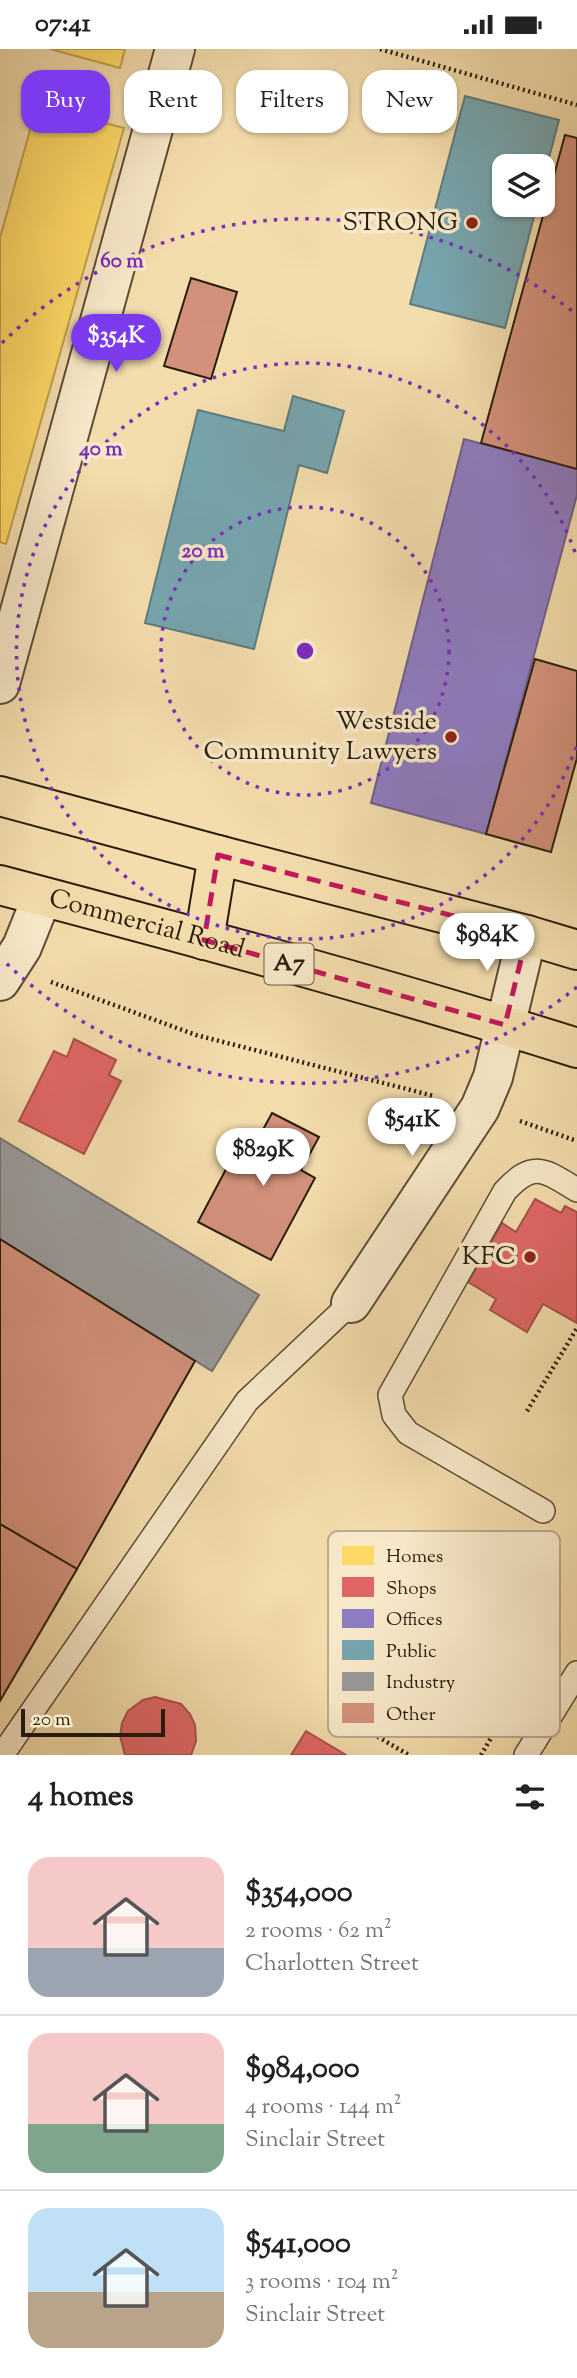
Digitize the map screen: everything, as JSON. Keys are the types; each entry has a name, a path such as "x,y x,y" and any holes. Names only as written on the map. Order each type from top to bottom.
{"main road":[{"path":"0,796 577,950"},
{"path":"204,940 218,855"},
{"name":"Commercial Road","path":"0,885 505,1025 577,1048"}],"street":[{"path":"0,684 175,49"},
{"path":"4,974 22,947 42,897"},
{"path":"351,1303 480,1108 493,1077 527,935"}],"lane":[{"path":"543,1511 408,1433 394,1415 390,1395 505,1191 518,1177 534,1170 548,1173 577,1190"},
{"path":"2,1755 247,1401 351,1303"},
{"path":"560,1700 577,1673"},
{"path":"526,1755 537,1737"}],"path":[{"path":"380,49 577,105"},
{"path":"4,974 196,1035 480,1108 577,1141"},
{"path":"527,1411 577,1328"},
{"path":"378,1737 409,1755"}],"highlighted area":[{"path":"218,855 527,935 505,1025 204,940"}],"building: Homes":[{"path":"50,49 125,49 120,68"},
{"path":"110,124 124,128 6,544 0,542 0,238 29,133 110,133"}],"building: Shops":[{"path":"74,1039 116,1060 109,1075 121,1081 84,1154 19,1121 54,1051 67,1057"},
{"name":"KFC","path":"535,1199 561,1213 565,1206 577,1212 577,1323 543,1304 527,1332 490,1310 496,1299 468,1282 502,1223 516,1232"},
{"path":"155,1697 181,1704 190,1714 195,1725 196,1741 191,1755 125,1755 120,1736 128,1711 143,1700"},
{"path":"306,1731 346,1755 291,1755"}],"building: Offices":[{"path":"464,439 577,469 577,495 486,834 371,803"}],"building: Public":[{"path":"465,96 559,120 550,154 492,154 492,217 534,217 505,328 410,304"},
{"path":"293,396 344,411 327,473 299,465 254,649 145,623 198,410 284,431"}],"building: Industry":[{"path":"0,1138 259,1295 212,1371 0,1239"}],"building: Other":[{"path":"565,135 577,138 577,469 481,443 543,217 555,217 555,172"},
{"path":"191,278 237,292 211,379 164,366"},
{"path":"535,659 577,671 577,758 551,852 486,834"},
{"path":"272,1113 319,1137 301,1170 315,1178 271,1260 198,1222 242,1139 254,1146"},
{"path":"0,1239 195,1361 77,1569 0,1524"},
{"path":"0,1524 77,1569 0,1701"}],"place":[{"name":"STRONG","path":"472,223"},
{"name":"Westside Community Lawyers","path":"451,737"},
{"name":"KFC","path":"530,1257"}]}
